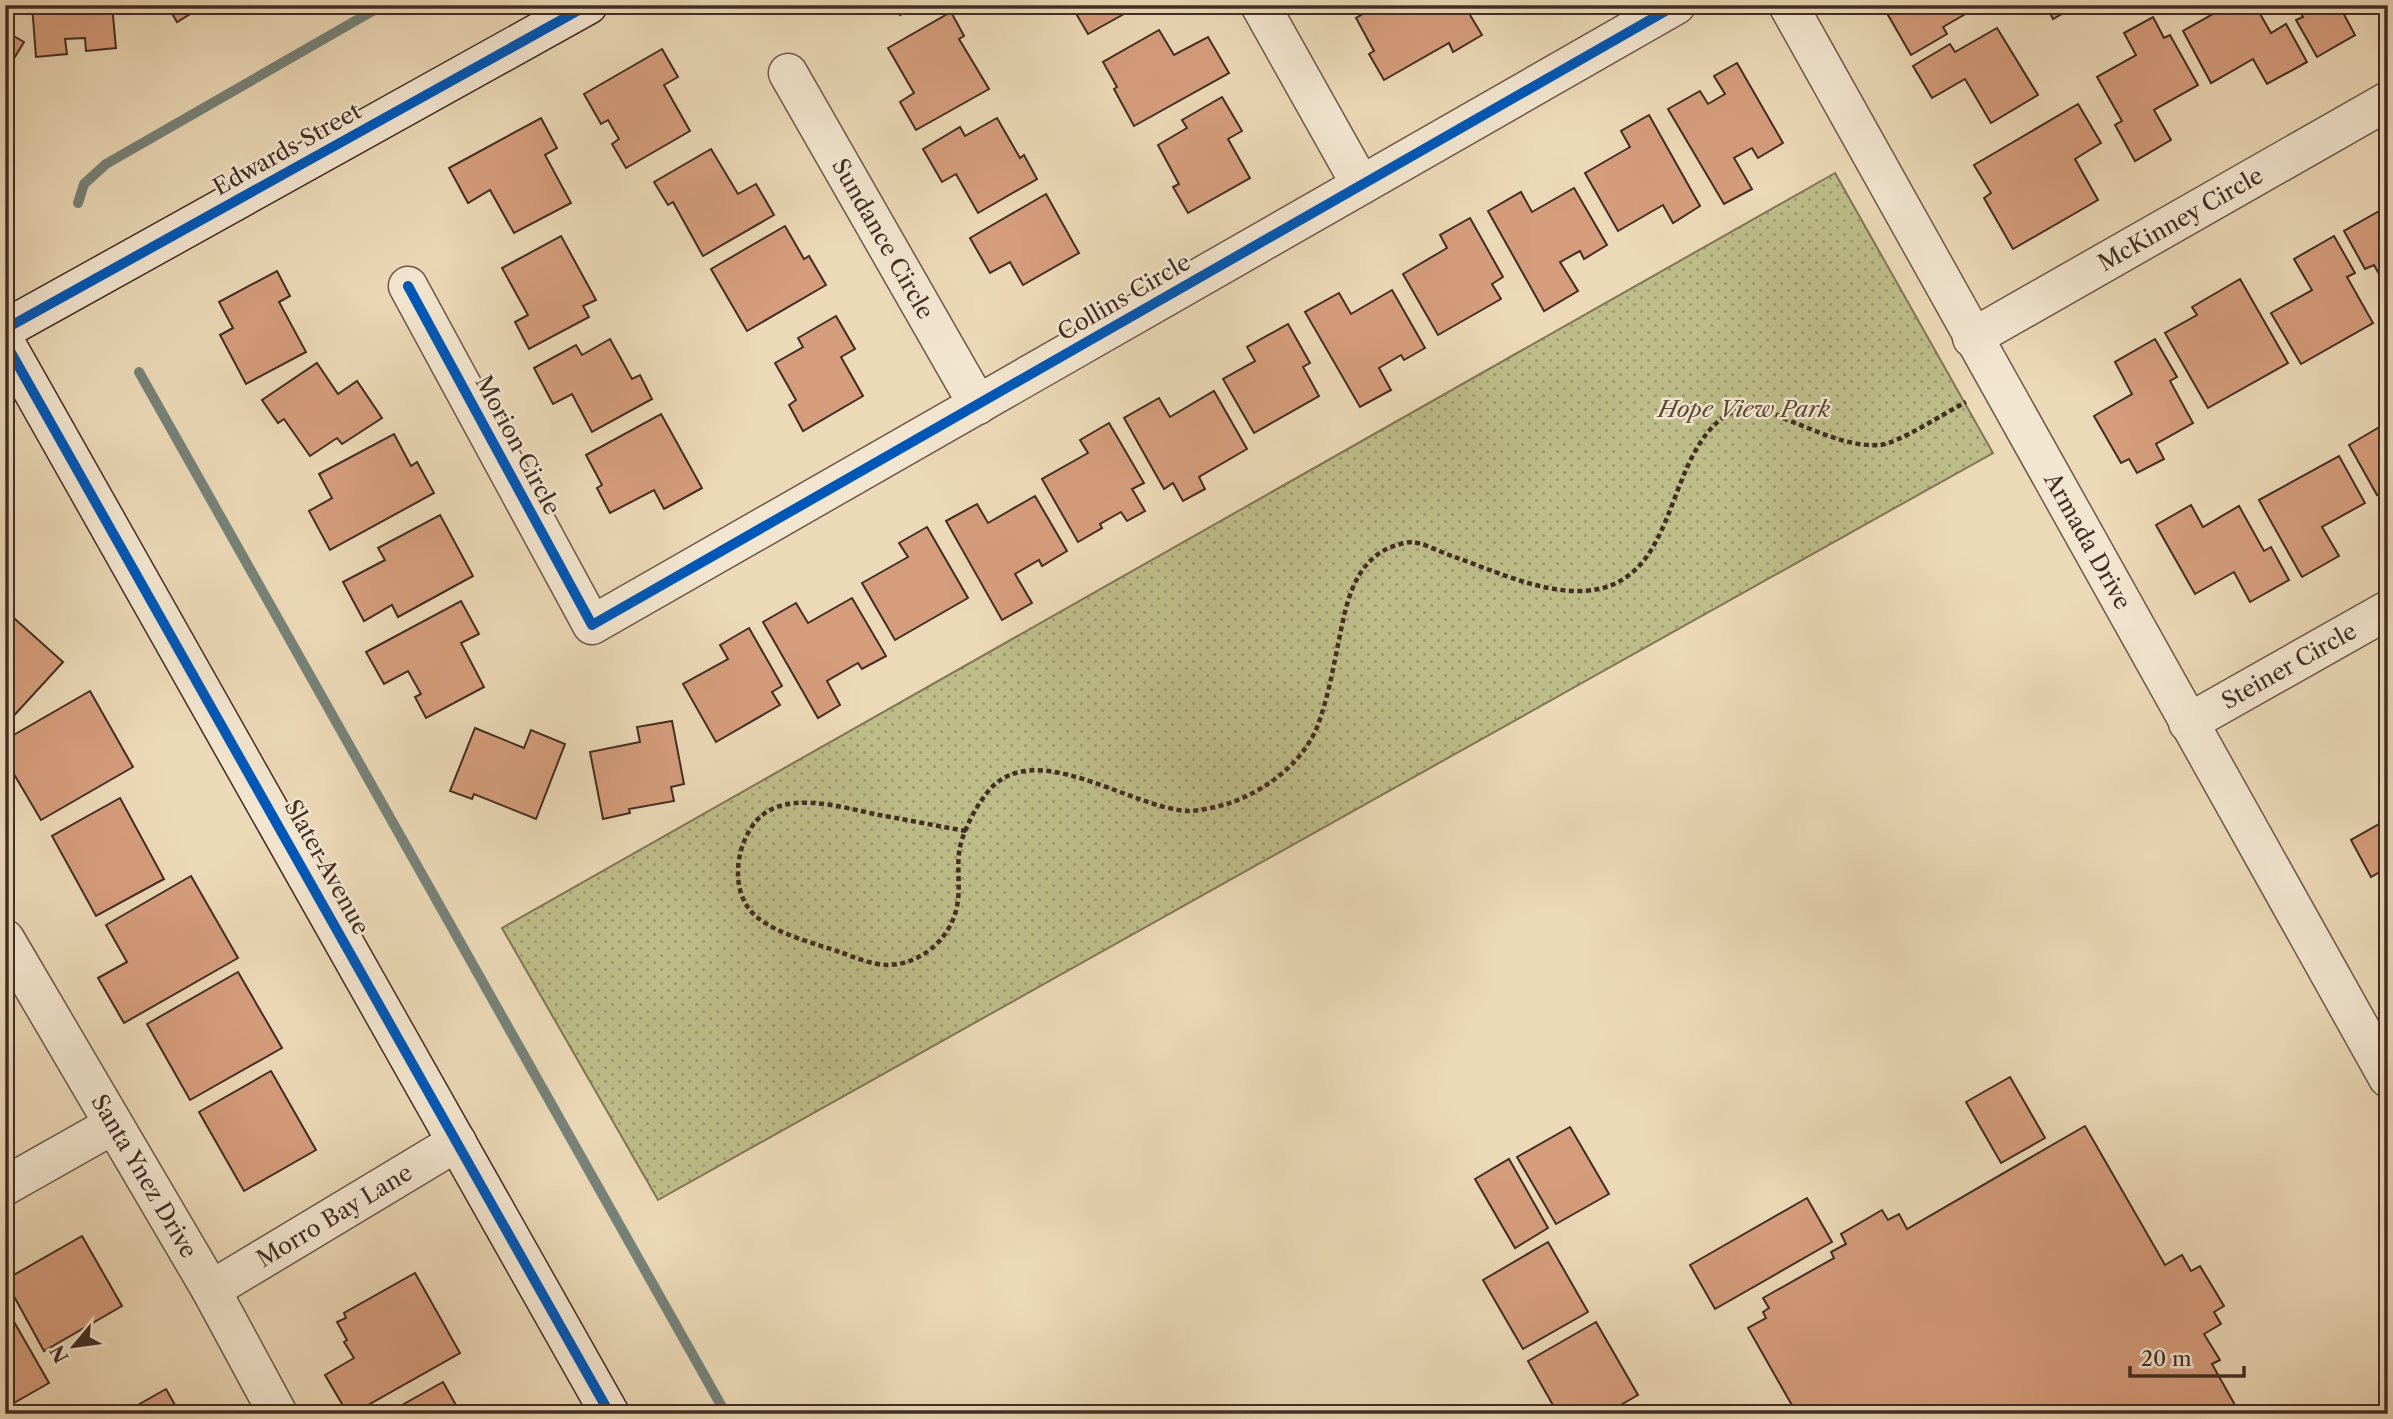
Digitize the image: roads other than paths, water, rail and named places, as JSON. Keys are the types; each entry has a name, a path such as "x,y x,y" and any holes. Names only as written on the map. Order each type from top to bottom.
{"street":[{"name":"Edwards Street","path":"5,329 588,5"},
{"path":"1260,5 1361,185"},
{"name":"Collins Circle","path":"592,625 1676,5"},
{"name":"Armada Drive","path":"1788,5 1998,385 2388,1078"},
{"name":"Sundance Circle","path":"788,73 978,405"},
{"name":"McKinney Circle","path":"1972,338 2388,101"},
{"name":"Morion Circle","path":"408,286 592,625"},
{"name":"Slater Avenue","path":"5,342 610,1414"},
{"name":"Steiner Circle","path":"2188,723 2388,610"},
{"name":"Santa Ynez Drive","path":"5,939 211,1290 278,1414"},
{"path":"5,1186 113,1125"},
{"name":"Morro Bay Lane","path":"211,1290 457,1142"}],"waterway":[{"path":"78,203 84,184 106,164 383,5"},
{"path":"139,372 726,1414"}],"park label":[{"name":"Hope View Park","path":"1744,409"}]}
